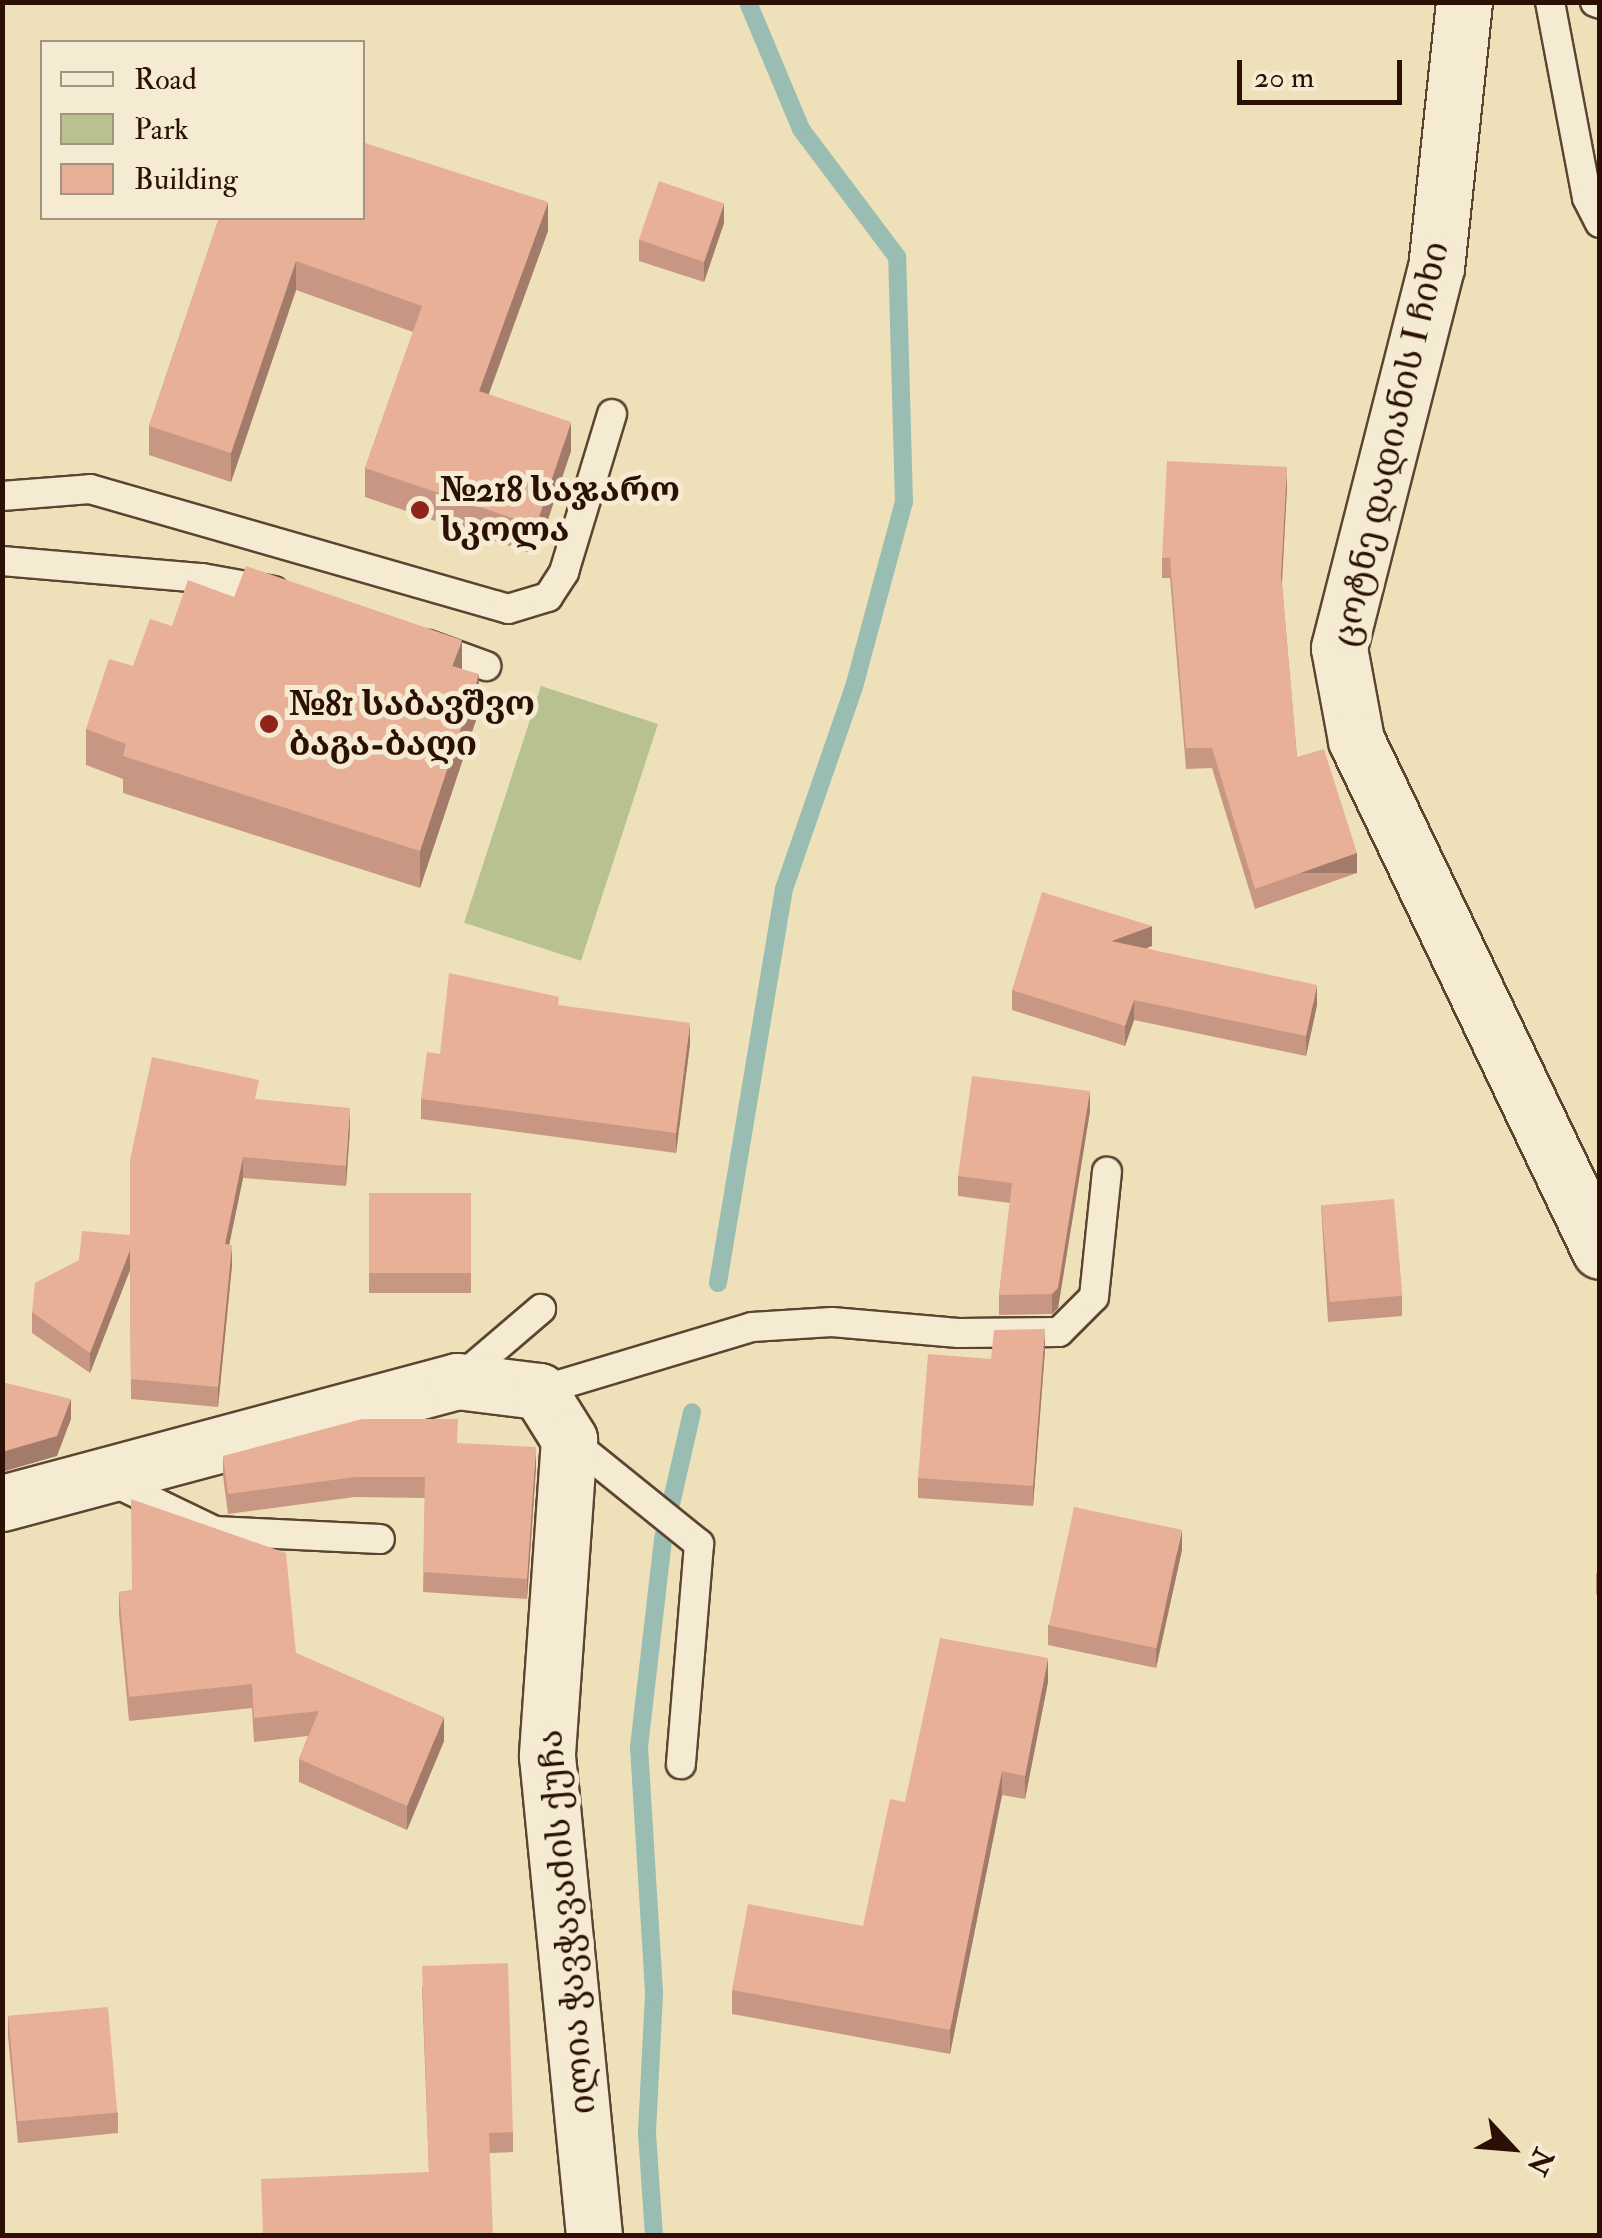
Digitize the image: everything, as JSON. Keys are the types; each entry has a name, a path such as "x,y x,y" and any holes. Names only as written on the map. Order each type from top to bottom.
{"street":[{"name":"ცოტნე დადიანის I ჩიხი","path":"1464,2 1436,267 1339,648 1356,740 1600,1251"},
{"path":"2,1503 457,1381 539,1391 568,1440"},
{"name":"ილია ჭავჭავაძის ქუჩა","path":"568,1440 547,1756 594,2236"}],"lane":[{"path":"1550,2 1587,198 1600,222"},
{"path":"2,496 90,489 508,608 548,597 564,572 612,414"},
{"path":"2,561 202,578 294,599"},
{"path":"399,635 486,666"},
{"path":"539,1391 752,1327 832,1322 959,1333 1059,1332 1094,1297 1107,1172"},
{"path":"457,1381 541,1308"},
{"path":"568,1440 698,1544 682,1764"},
{"path":"101,1476 215,1532 380,1539"}],"green space":[{"path":"541,686 658,724 581,961 464,923"}],"building":[{"path":"365,143 548,202 479,391 571,422 536,526 365,468 422,306 296,261 231,453 149,426 218,220 365,220"},
{"path":"659,181 724,203 704,262 639,240"},
{"path":"1167,461 1287,467 1281,576 1297,757 1324,749 1357,853 1255,889 1212,748 1186,748 1170,558 1162,558"},
{"path":"246,566 462,640 452,666 479,674 420,851 123,756 126,744 86,729 109,659 133,666 150,619 172,626 188,580 234,597"},
{"path":"1042,892 1152,926 1111,941 1317,985 1306,1036 1134,1000 1125,1026 1012,990"},
{"path":"449,973 559,997 558,1005 690,1023 676,1133 421,1099 427,1052 440,1054"},
{"path":"152,1057 259,1080 255,1099 350,1108 346,1166 243,1157 225,1244 232,1245 218,1387 131,1379 130,1250 90,1353 32,1312 35,1283 79,1260 82,1231 130,1235 130,1160"},
{"path":"972,1076 1090,1091 1058,1288 1052,1294 999,1295 1012,1183 958,1176"},
{"path":"369,1193 471,1193 471,1273 369,1273"},
{"path":"1394,1199 1402,1296 1330,1302 1321,1205"},
{"path":"1045,1329 1033,1486 918,1478 928,1354 991,1359 994,1330"},
{"path":"2,1382 71,1399 57,1436 2,1452"},
{"path":"362,1419 458,1419 457,1443 536,1447 527,1579 423,1572 425,1477 355,1477 228,1494 223,1456"},
{"path":"131,1499 286,1553 296,1653 444,1717 407,1806 299,1759 319,1711 254,1718 252,1684 129,1697 119,1592 132,1590"},
{"path":"1074,1507 1182,1530 1156,1648 1049,1625"},
{"path":"940,1638 1048,1658 1025,1776 1002,1771 950,2030 732,1990 748,1904 863,1926 890,1799 905,1802"},
{"path":"508,1963 513,2132 489,2133 493,2236 263,2236 261,2179 429,2172 422,1966"},
{"path":"108,2007 117,2113 18,2121 8,2016"}],"waterway":[{"path":"718,1283 784,889 854,687 904,502 897,257 801,129 748,2"},
{"path":"654,2236 647,2132 654,1992 639,1747 663,1539 692,1412"}],"place":[{"name":"№218 საჯარო სკოლა","path":"420,510"},
{"name":"№81 საბავშვო ბაგა-ბაღი","path":"269,724"}]}
